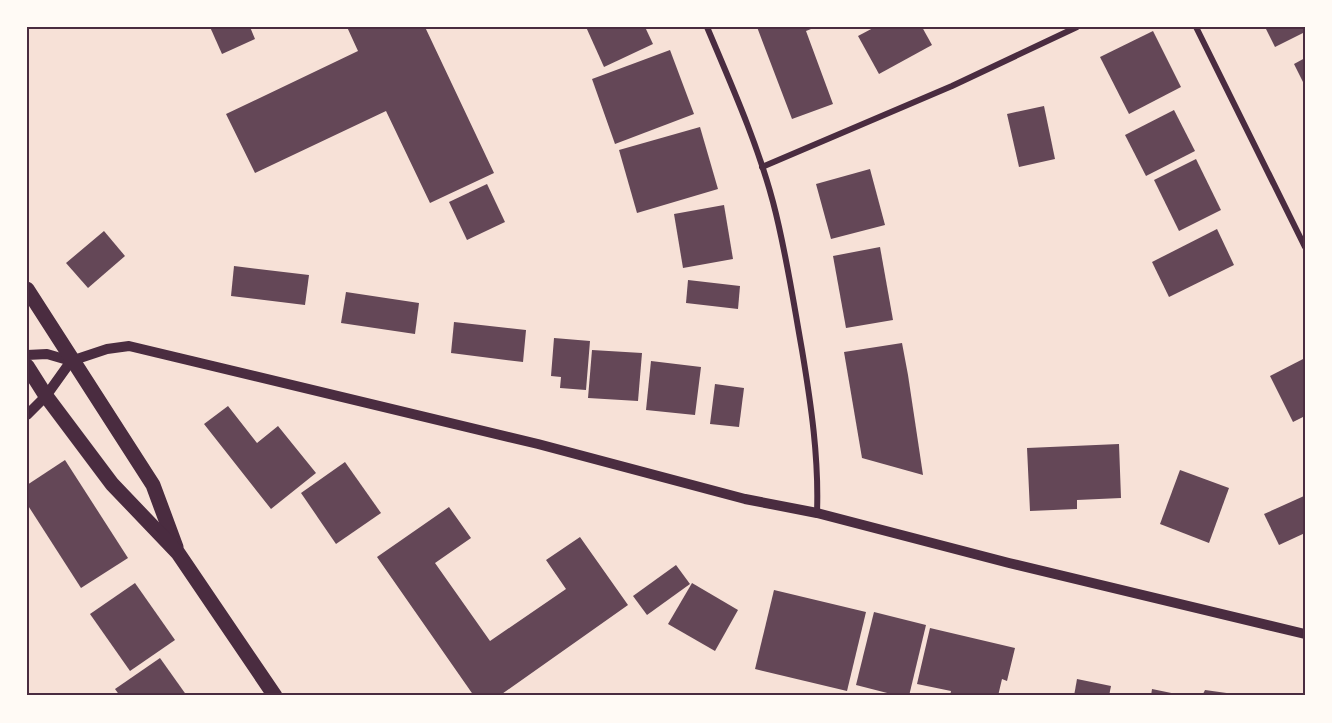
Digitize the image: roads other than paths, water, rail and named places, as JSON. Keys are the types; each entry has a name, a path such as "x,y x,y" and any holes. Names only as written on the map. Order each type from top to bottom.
{"main road":[{"path":"27,289 71,361 153,485 178,553"},
{"path":"27,366 46,396 112,484 178,553 275,696"}],"street":[{"path":"707,27 737,96 773,201 787,263 809,394 819,478 817,513"},
{"path":"762,167 952,86 1077,27"},
{"path":"1196,27 1305,247"},
{"path":"27,355 47,354 71,361 107,349 129,346 538,444 745,499 817,513 1009,563 1305,634"},
{"path":"27,415 46,396 71,361"}]}
